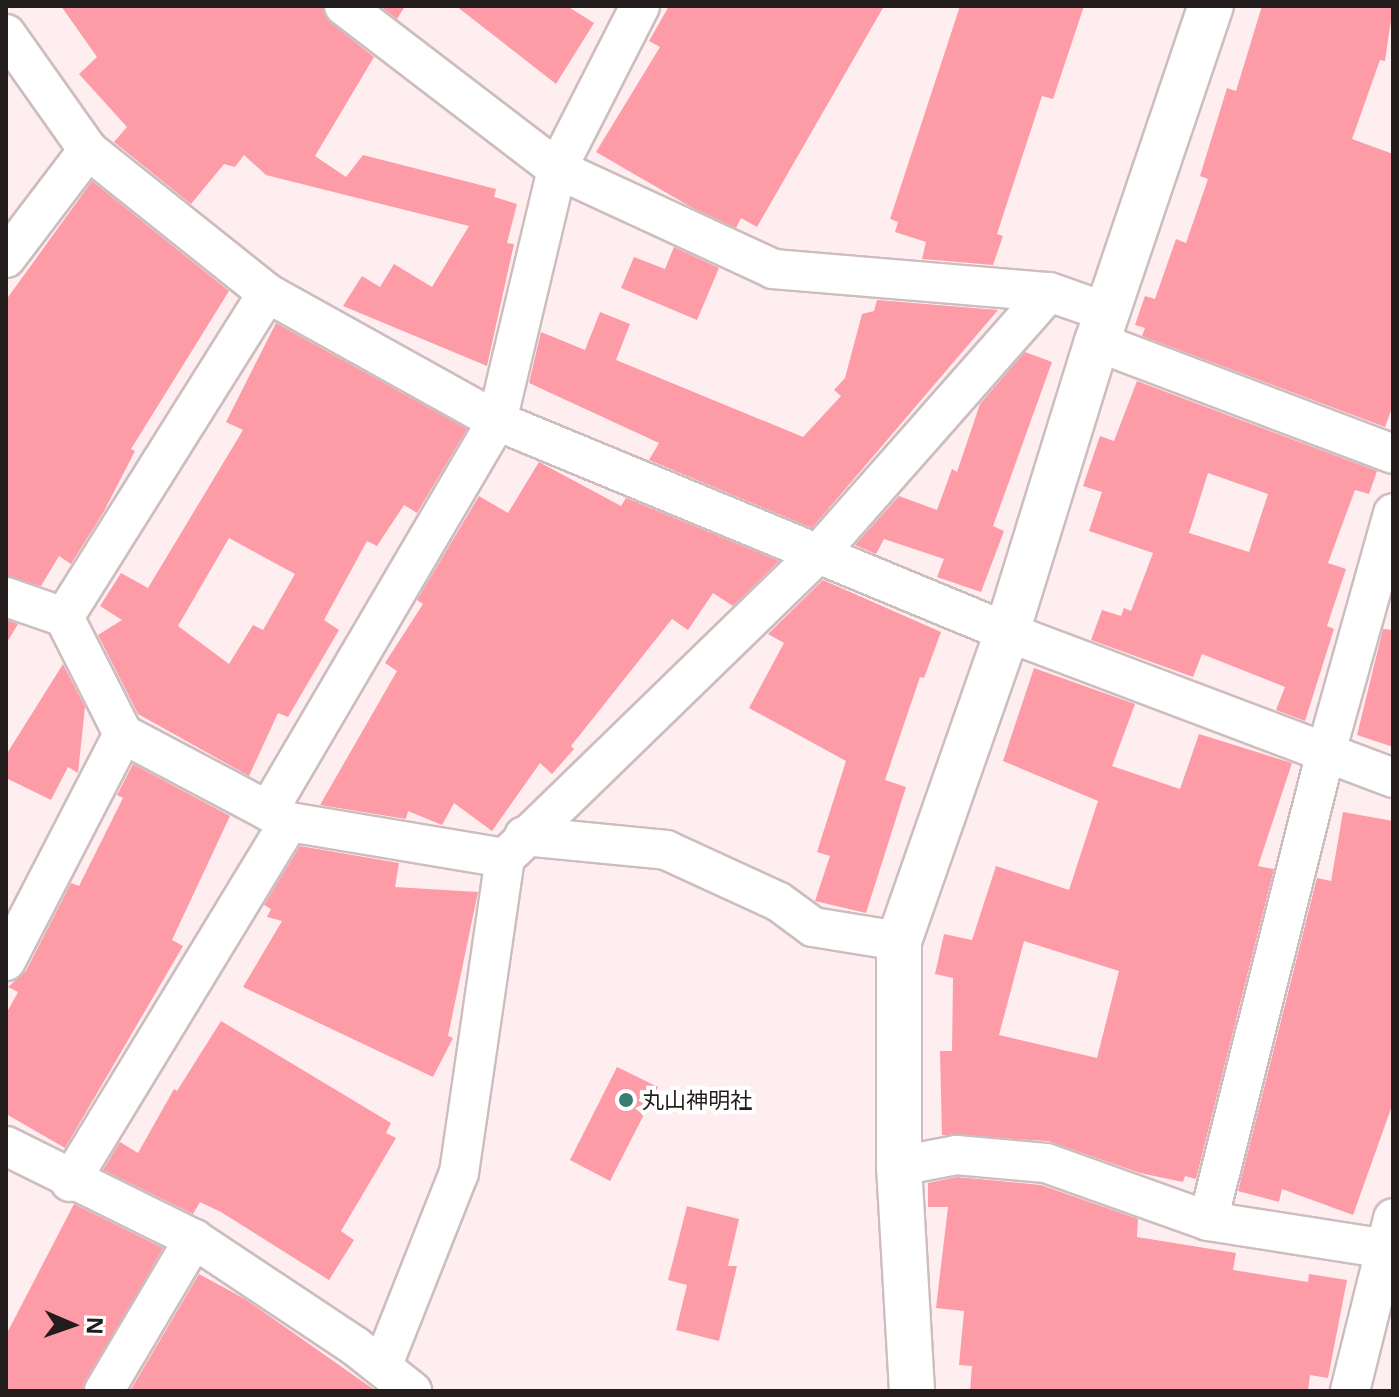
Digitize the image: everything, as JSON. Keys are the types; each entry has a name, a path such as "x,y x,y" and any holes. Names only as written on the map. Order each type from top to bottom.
{"street":[{"path":"344,6 557,169 773,269 1049,292 1103,328 1393,454"},
{"path":"70,1182 278,817 497,421 557,169 640,6"},
{"path":"912,1391 899,1166 899,941 1007,632 1103,328 1211,6"},
{"path":"6,34 88,150 267,293 497,421 1007,632 1393,778"},
{"path":"6,258 88,150"},
{"path":"382,1367 459,1173 515,847 818,554 1049,292"},
{"path":"64,617 267,293"},
{"path":"1208,1221 1326,752 1393,513"},
{"path":"6,597 64,617 123,734 278,817 515,847 666,850 779,902 813,927 899,941"},
{"path":"6,961 123,734"},
{"path":"6,1146 70,1182 194,1239 382,1367 412,1391"},
{"path":"899,1166 956,1155 1046,1163 1208,1221 1390,1239 1350,1391"},
{"path":"104,1391 194,1239"}],"building":[{"path":"61,6 322,6 331,23 374,57 315,156 346,177 363,155 496,189 494,197 517,204 507,243 514,244 487,366 343,306 362,276 380,287 394,264 432,287 469,226 266,175 244,155 235,167 224,164 191,204 114,142 127,127 79,74 97,57"},
{"path":"380,6 405,6 397,19"},
{"path":"456,6 567,6 594,23 556,84"},
{"path":"669,6 884,6 757,227 741,218 736,228 691,207 596,152 660,47 649,41"},
{"path":"960,6 1084,6 1053,99 1042,96 997,234 1003,236 993,265 922,259 926,242 895,232 898,222 890,219"},
{"path":"1262,6 1393,6 1385,61 1380,60 1352,139 1393,154 1393,405 1385,427 1142,336 1145,328 1135,325 1145,296 1155,299 1176,239 1186,243 1208,179 1200,176 1227,88 1236,91"},
{"path":"92,181 229,291 131,449 135,451 103,513 71,564 59,556 41,586 6,576 6,300"},
{"path":"674,247 719,268 697,320 621,288 634,257 665,269"},
{"path":"877,300 998,310 812,528 649,460 659,443 529,383 541,332 585,350 600,312 630,324 616,360 803,437 841,396 834,390 845,378 862,314 874,311"},
{"path":"276,323 467,429 417,513 404,505 377,546 367,541 324,620 339,630 288,717 278,713 249,776 138,714 98,635 122,620 100,606 121,573 148,588 243,430 226,422","holes":["229,538 295,574 263,630 253,625 229,664 178,626"]},
{"path":"1025,352 1052,362 993,526 1004,531 981,592 937,577 944,559 884,539 876,554 855,545 899,496 937,510 952,469 957,472 980,404"},
{"path":"1137,381 1377,471 1369,494 1355,490 1328,563 1346,569 1327,626 1334,629 1305,721 1276,710 1285,687 1202,654 1193,677 1091,640 1102,610 1121,616 1124,608 1131,611 1153,553 1089,531 1102,492 1083,486 1100,436 1114,441","holes":["1208,473 1268,494 1249,552 1189,533"]},
{"path":"539,462 621,506 626,498 779,561 733,606 713,593 688,630 672,619 571,746 574,749 552,774 540,763 492,831 454,803 442,825 408,811 406,819 320,805 397,671 385,663 423,604 417,600 479,496 508,513"},
{"path":"823,580 941,632 924,678 920,677 885,780 906,787 866,913 815,901 830,856 817,852 846,761 749,708 784,643 768,634"},
{"path":"6,620 18,624 6,644"},
{"path":"1383,629 1393,630 1393,747 1357,735"},
{"path":"63,664 85,707 78,773 68,767 51,800 6,778 6,755"},
{"path":"1034,668 1135,704 1112,766 1180,789 1199,734 1292,763 1258,866 1274,869 1196,1179 1185,1176 1183,1182 1140,1173 1048,1141 942,1135 940,1051 952,1051 953,978 935,974 944,934 972,940 996,866 1069,890 1098,801 1003,761","holes":["1024,941 1119,971 1097,1058 999,1035"]},
{"path":"133,764 230,816 172,940 183,946 65,1148 6,1114 6,1014 18,992 8,987 26,971 71,883 79,886 123,798 117,795"},
{"path":"1343,812 1393,821 1393,1103 1353,1215 1282,1189 1279,1202 1238,1191 1317,878 1331,881"},
{"path":"300,846 399,863 395,887 478,892 448,1036 453,1038 433,1077 243,987 282,921 267,917 271,909 264,905"},
{"path":"221,1021 391,1123 386,1133 396,1138 341,1231 354,1240 329,1280 221,1212 200,1202 193,1214 103,1170 120,1142 138,1153 174,1089 177,1091"},
{"path":"617,1067 658,1087 610,1181 570,1160"},
{"path":"957,1177 1041,1185 1138,1219 1137,1237 1236,1253 1233,1270 1308,1282 1309,1274 1347,1280 1328,1378 1310,1375 1308,1391 970,1391 972,1366 959,1365 964,1311 936,1308 948,1207 928,1207 928,1183"},
{"path":"74,1204 163,1248 82,1391 6,1391 6,1335"},
{"path":"687,1206 739,1219 728,1266 737,1266 719,1341 676,1330 687,1285 668,1280"},
{"path":"199,1274 245,1299 376,1391 130,1391"}],"place":[{"name":"丸山神明社","path":"626,1100"}]}
